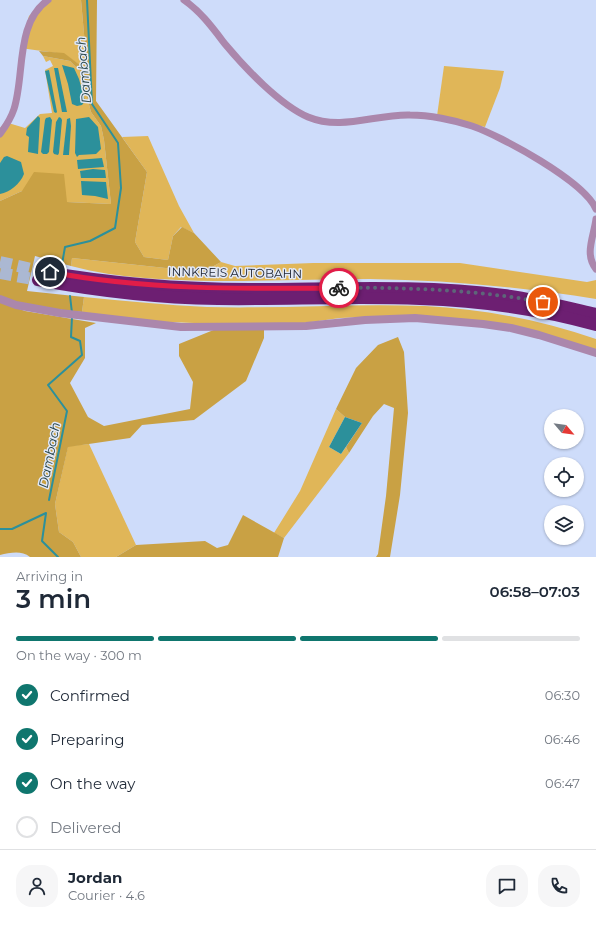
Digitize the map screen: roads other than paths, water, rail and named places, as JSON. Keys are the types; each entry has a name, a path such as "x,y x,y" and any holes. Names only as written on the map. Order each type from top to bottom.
{"highway":[{"name":"INNKREIS AUTOBAHN","path":"596,314 555,304 504,295 454,290 389,288 249,289 184,287 39,275 94,290 178,297 255,299 405,298 456,301 518,308 547,313 596,325"}],"street":[{"path":"0,134 7,124 14,109 21,72 25,38 31,21 37,10 48,0"},
{"path":"184,0 193,6 205,18 225,44 254,75 283,101 302,114 324,122 342,123 378,117 410,115 473,126 530,154 584,192 596,209"},
{"path":"596,219 590,251 592,263 596,269"},
{"path":"0,299 16,305 60,313 180,327 306,326 365,320 415,318 483,324 511,328 539,335 596,353"}],"waterway":[{"name":"Dambach","path":"62,264 65,247 90,241 115,228 121,188 118,143 92,104 87,0"},
{"name":"Dambach","path":"70,296 72,313"},
{"name":"Dambach","path":"49,500 67,411 48,385 82,355 80,341 71,337 72,317"},
{"path":"0,529 12,529 46,513 42,541 58,557"}],"tunnel":[{"path":"0,262 40,271"},
{"path":"0,273 38,280"}]}
